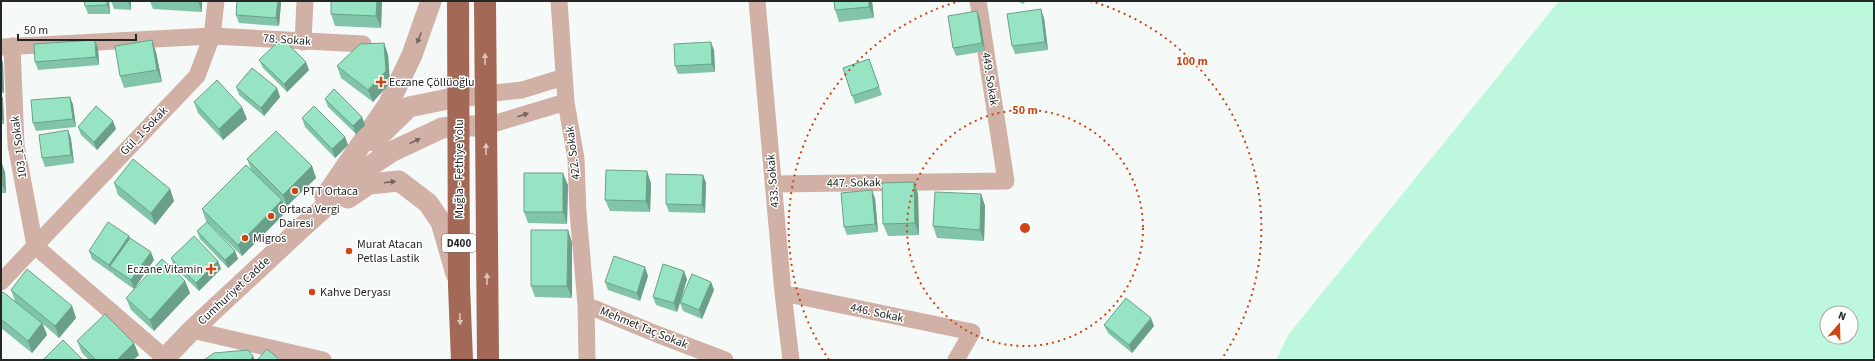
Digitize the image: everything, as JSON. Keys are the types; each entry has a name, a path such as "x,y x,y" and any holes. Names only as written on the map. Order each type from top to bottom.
{"highway":[{"name":"Muğla - Fethiye Yolu","path":"458,1 459,286 462,360"},
{"name":"D400","path":"485,1 488,360"}],"street":[{"name":"Gül_1 Sokak","path":"1,282 197,76 212,36 216,1"},
{"path":"303,42 305,1"},
{"path":"307,224 388,105 412,54 431,1"},
{"name":"422. Sokak","path":"559,1 566,102 576,158 578,212 586,305 587,360"},
{"name":"433. Sokak","path":"757,1 783,294 791,360"},
{"name":"449. Sokak","path":"978,1 1006,182"},
{"name":"78. Sokak","path":"212,36 363,44"},
{"path":"6,47 212,36"},
{"name":"103_1 Sokak","path":"6,47 16,145 34,246"},
{"path":"345,167 409,108 458,97 522,90 564,77"},
{"path":"307,224 380,159 393,151 442,128 458,126 486,126 566,102"},
{"path":"307,224 368,184 399,181 428,203 441,222 459,286"},
{"name":"447. Sokak","path":"773,184 1006,182"},
{"name":"Cumhuriyet Cadde","path":"164,359 192,330 307,224"},
{"path":"34,246 164,359"},
{"name":"446. Sokak","path":"783,294 972,332 956,360"},
{"name":"Mehmet Taç Sokak","path":"586,305 725,360"},
{"path":"192,330 323,360"}],"green space":[{"path":"1559,1 1874,1 1874,360 1276,360 1288,335"}],"building":[{"path":"84,1 107,1 107,5 85,6"},
{"path":"237,1 278,1 276,18 236,15"},
{"path":"331,1 377,1 376,16 331,14"},
{"path":"834,1 869,1 869,7 835,10"},
{"path":"1041,9 1045,42 1012,46 1007,14"},
{"path":"977,11 982,43 953,48 948,16"},
{"path":"282,38 306,62 284,84 259,60"},
{"path":"95,40 96,57 35,62 34,44"},
{"path":"152,40 157,70 120,76 115,46"},
{"path":"711,42 712,64 675,66 674,44"},
{"path":"384,43 386,71 368,90 337,66 360,44"},
{"path":"869,59 879,87 852,96 843,68"},
{"path":"252,68 277,88 261,108 236,87"},
{"path":"217,80 242,107 219,129 194,102"},
{"path":"334,89 362,117 353,126 325,99"},
{"path":"70,97 73,119 33,123 31,100"},
{"path":"96,106 113,121 94,142 78,127"},
{"path":"314,106 345,137 332,149 302,118"},
{"path":"68,130 71,155 42,158 39,135"},
{"path":"276,131 312,166 283,195 247,159"},
{"path":"133,159 170,189 151,213 114,183"},
{"path":"2,164 3,185 1,185"},
{"path":"246,165 282,200 238,245 202,209"},
{"path":"606,170 647,171 646,201 605,200"},
{"path":"524,173 563,173 563,212 524,212"},
{"path":"666,174 703,175 702,205 666,204"},
{"path":"914,182 915,223 883,224 882,183"},
{"path":"872,190 875,224 844,227 841,193"},
{"path":"935,192 981,194 980,230 933,226"},
{"path":"108,222 129,236 109,265 89,251"},
{"path":"207,222 235,251 225,260 197,231"},
{"path":"531,230 568,230 567,286 531,286"},
{"path":"194,236 218,261 196,283 171,258"},
{"path":"130,238 151,252 131,280 110,266"},
{"path":"614,256 645,267 637,293 605,282"},
{"path":"162,259 185,281 150,320 126,298"},
{"path":"663,264 684,271 674,303 653,297"},
{"path":"27,269 72,306 55,326 11,290"},
{"path":"692,274 711,282 699,310 680,302"},
{"path":"3,292 42,323 28,341 1,319 1,294"},
{"path":"1126,298 1151,318 1129,345 1104,325"},
{"path":"105,314 134,343 117,360 96,360 77,341"},
{"path":"63,340 83,360 43,360"},
{"path":"267,349 280,360 257,360"},
{"path":"248,350 253,356 250,360 204,360 214,353"}],"place":[{"name":"Eczane Çöllüoğlu","path":"381,82"},
{"name":"PTT Ortaca","path":"295,191"},
{"name":"Ortaca Vergi Dairesi","path":"271,216"},
{"name":"Migros","path":"245,238"},
{"name":"Murat Atacan Petlas Lastik","path":"349,251"},
{"name":"Eczane Vitamin","path":"211,269"},
{"name":"Kahve Deryası","path":"312,292"}]}
